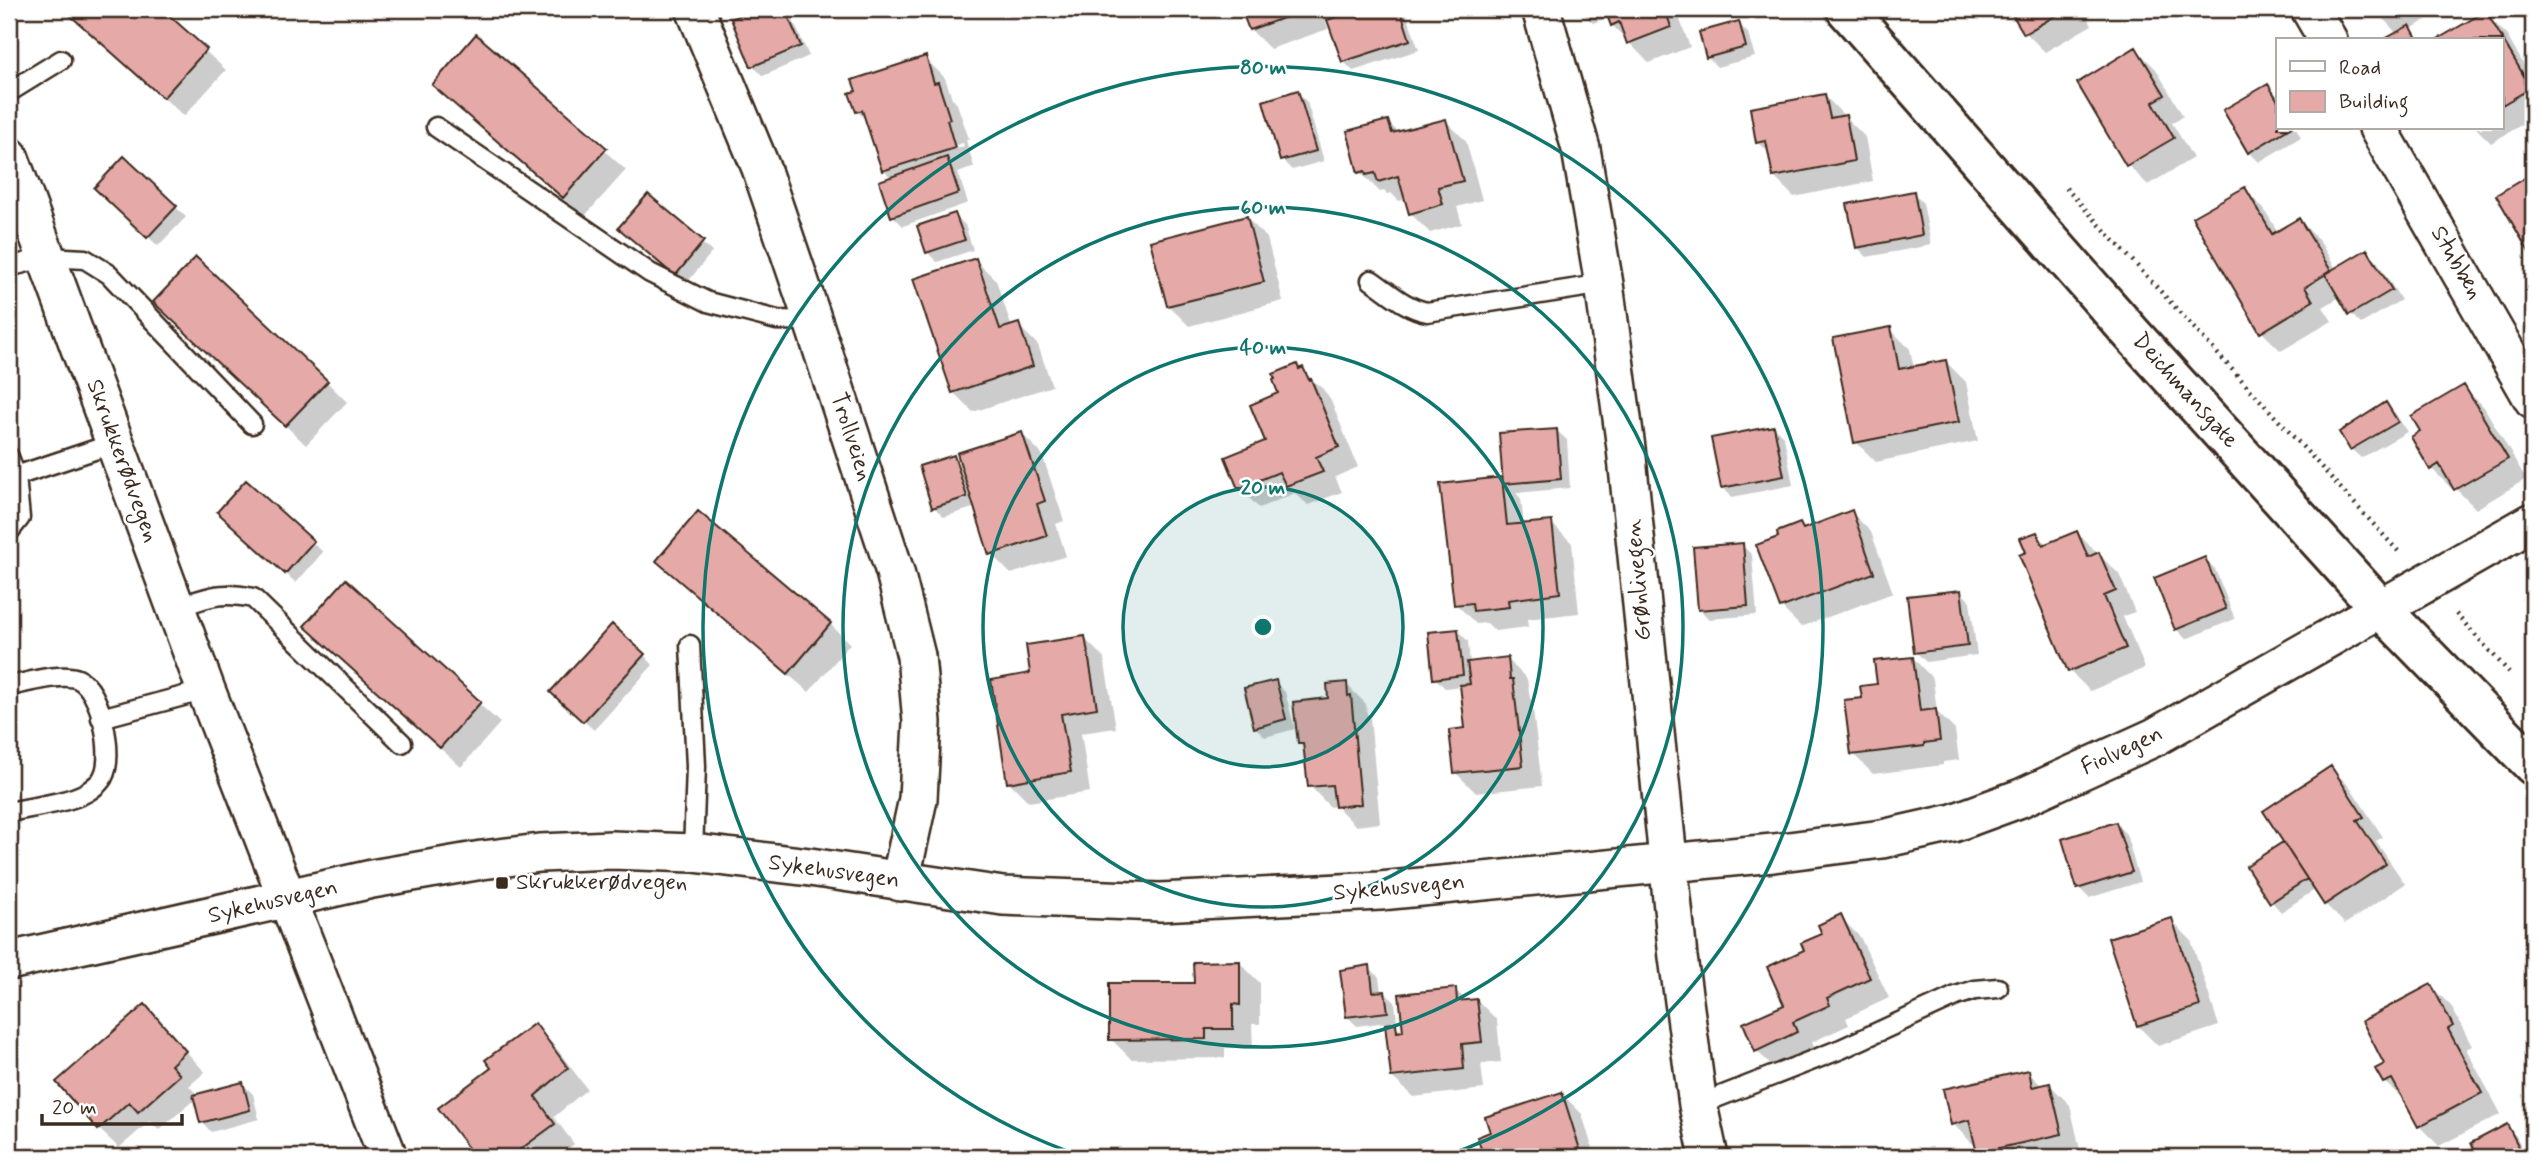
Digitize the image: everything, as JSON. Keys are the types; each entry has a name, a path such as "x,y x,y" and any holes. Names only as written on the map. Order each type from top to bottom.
{"street":[{"name":"Trollveien","path":"695,9 761,168 895,572 916,656 922,722 918,799 901,882"},
{"name":"Grønlivegen","path":"1541,9 1581,149 1604,284 1626,448 1678,957 1698,1105 1709,1157"},
{"name":"Deichmansgate","path":"1846,9 2131,334 2380,608 2533,765"},
{"path":"2310,9 2327,38"},
{"name":"Stubben","path":"2379,130 2533,399"},
{"name":"Skrukkerødvegen","path":"9,156 206,690 388,1157"},
{"name":"Fiolvegen","path":"1669,864 1882,839 1964,819 2021,798 2155,737 2533,522"},
{"name":"Sykehusvegen","path":"9,961 372,879 517,856 612,850 693,853 810,867 1003,896 1160,902 1380,891 1669,864"}],"lane":[{"path":"9,92 61,60"},
{"path":"436,127 650,273 708,302 777,320 813,321"},
{"path":"9,267 47,257 85,259 109,274 252,424"},
{"path":"1371,280 1403,303 1427,312 1604,284"},
{"path":"16,476 115,443"},
{"path":"9,457 16,476 20,518 9,532"},
{"path":"176,608 206,597 230,593 253,598 402,743"},
{"path":"690,645 696,766 693,853"},
{"path":"9,686 54,677 78,678 94,693 108,742 103,779 86,792 9,812"},
{"path":"101,718 206,690"},
{"path":"1698,1105 1840,1049 1956,996 1975,990 1998,988"}],"path":[{"path":"2064,186 2515,680"}],"building":[{"path":"63,9 162,9 207,49 163,98"},
{"path":"754,9 785,9 801,46 751,67 731,19"},
{"path":"1241,9 1309,9 1249,30"},
{"path":"1362,9 1400,9 1410,40 1342,62 1327,20"},
{"path":"1605,9 1665,9 1671,27 1627,44 1619,22 1611,26"},
{"path":"2009,9 2067,9 2024,34"},
{"path":"2373,9 2391,9 2378,17"},
{"path":"2486,11 2502,38 2439,38"},
{"path":"1739,21 1746,47 1706,58 1699,32"},
{"path":"2410,25 2417,38 2387,38"},
{"path":"476,34 607,148 563,198 432,85"},
{"path":"2504,42 2531,88 2504,104"},
{"path":"2136,47 2165,95 2153,102 2174,138 2126,166 2077,83"},
{"path":"926,56 934,83 938,82 950,119 947,120 955,148 882,171 862,110 856,112 849,93 856,91 852,80"},
{"path":"2268,84 2276,98 2276,130 2287,130 2248,153 2223,110"},
{"path":"1298,90 1316,151 1280,161 1263,101"},
{"path":"1825,94 1830,118 1846,115 1854,161 1773,177 1766,141 1756,143 1750,108"},
{"path":"1446,119 1463,181 1438,187 1443,204 1409,214 1398,176 1378,182 1375,173 1358,173 1347,131 1388,120 1392,133"},
{"path":"124,156 177,206 147,238 94,188"},
{"path":"947,157 959,193 891,217 879,181"},
{"path":"2533,173 2533,259 2496,195"},
{"path":"2245,187 2272,234 2299,218 2331,271 2305,287 2313,301 2260,333 2192,217"},
{"path":"1914,191 1922,235 1856,248 1847,204"},
{"path":"648,194 704,241 675,276 618,228"},
{"path":"955,213 965,240 926,253 917,226"},
{"path":"1247,216 1264,282 1167,306 1150,241"},
{"path":"2367,249 2392,290 2349,315 2325,274"},
{"path":"196,257 328,381 285,426 153,302"},
{"path":"976,258 1000,329 1019,323 1033,366 952,393 913,279"},
{"path":"1891,327 1899,369 1946,360 1959,422 1854,443 1833,338"},
{"path":"1297,364 1299,369 1303,367 1309,380 1311,379 1339,447 1316,457 1323,472 1286,486 1279,472 1238,489 1225,457 1265,441 1250,405 1278,393 1273,374"},
{"path":"2464,385 2508,459 2454,490 2439,464 2430,470 2411,437 2420,431 2411,416"},
{"path":"2386,402 2398,422 2350,450 2339,432"},
{"path":"1774,426 1784,476 1721,488 1711,438"},
{"path":"1557,429 1561,479 1503,484 1499,433"},
{"path":"1022,432 1045,501 1037,504 1047,536 989,555 957,453"},
{"path":"954,455 967,497 932,508 919,466"},
{"path":"1502,477 1507,525 1552,521 1560,593 1508,600 1509,607 1473,611 1472,603 1454,605 1440,484"},
{"path":"246,480 314,541 285,574 217,512"},
{"path":"1852,510 1874,573 1780,608 1756,545 1778,537 1777,532 1800,523 1803,529"},
{"path":"698,511 831,623 788,674 656,561"},
{"path":"2077,531 2088,557 2099,552 2116,591 2104,596 2126,648 2068,672 2019,555 2026,552 2020,538 2037,532 2043,545"},
{"path":"1743,543 1748,606 1698,610 1693,547"},
{"path":"2205,557 2226,609 2175,630 2154,578"},
{"path":"346,579 481,702 440,748 304,626"},
{"path":"1961,590 1968,646 1914,653 1907,596"},
{"path":"2533,594 2533,616 2523,599"},
{"path":"612,624 645,654 583,722 550,692"},
{"path":"1458,629 1463,675 1433,679 1428,632"},
{"path":"1085,636 1097,708 1061,714 1071,772 1007,783 991,680 1030,673 1026,645"},
{"path":"1508,657 1523,766 1454,773 1449,730 1465,728 1460,685 1470,684 1467,662"},
{"path":"1913,657 1920,711 1936,709 1940,741 1924,743 1924,746 1851,755 1844,700 1862,698 1860,686 1877,684 1874,661"},
{"path":"1276,680 1286,719 1254,728 1244,688"},
{"path":"1347,682 1348,696 1351,695 1361,804 1335,807 1332,785 1308,787 1303,743 1298,743 1293,702 1328,698 1327,684"},
{"path":"2331,766 2364,817 2357,820 2386,864 2324,905 2263,811"},
{"path":"2116,822 2132,872 2077,889 2062,839"},
{"path":"2283,842 2307,879 2270,903 2246,866"},
{"path":"1841,914 1870,978 1827,998 1830,1005 1793,1022 1797,1032 1755,1052 1743,1023 1784,1005 1767,967 1804,950 1801,943 1822,934 1818,925"},
{"path":"2172,918 2200,1006 2137,1026 2108,938"},
{"path":"1240,961 1240,1005 1233,1004 1233,1029 1206,1029 1206,1039 1109,1040 1109,983 1194,983 1193,962"},
{"path":"1370,965 1373,992 1385,991 1388,1012 1346,1017 1340,970"},
{"path":"2431,984 2453,1026 2448,1029 2482,1093 2418,1127 2392,1079 2383,1083 2375,1069 2384,1064 2362,1021"},
{"path":"1456,988 1457,1001 1477,999 1482,1042 1462,1044 1464,1069 1391,1077 1385,1024 1396,1023 1397,1032 1403,1031 1399,994"},
{"path":"145,1004 186,1051 171,1065 180,1075 138,1112 129,1102 98,1130 56,1082"},
{"path":"535,1023 568,1068 535,1096 555,1124 510,1157 475,1157 438,1108 491,1068 485,1060"},
{"path":"2029,1070 2032,1087 2050,1083 2062,1134 1977,1153 1969,1120 1951,1125 1943,1089"},
{"path":"243,1082 250,1110 200,1123 193,1095"},
{"path":"1562,1092 1582,1156 1498,1157 1497,1153 1484,1157 1477,1137 1490,1132 1485,1117"},
{"path":"2507,1124 2524,1157 2478,1157 2471,1143"}],"place":[{"name":"Skrukkerødvegen","path":"502,883"}]}
